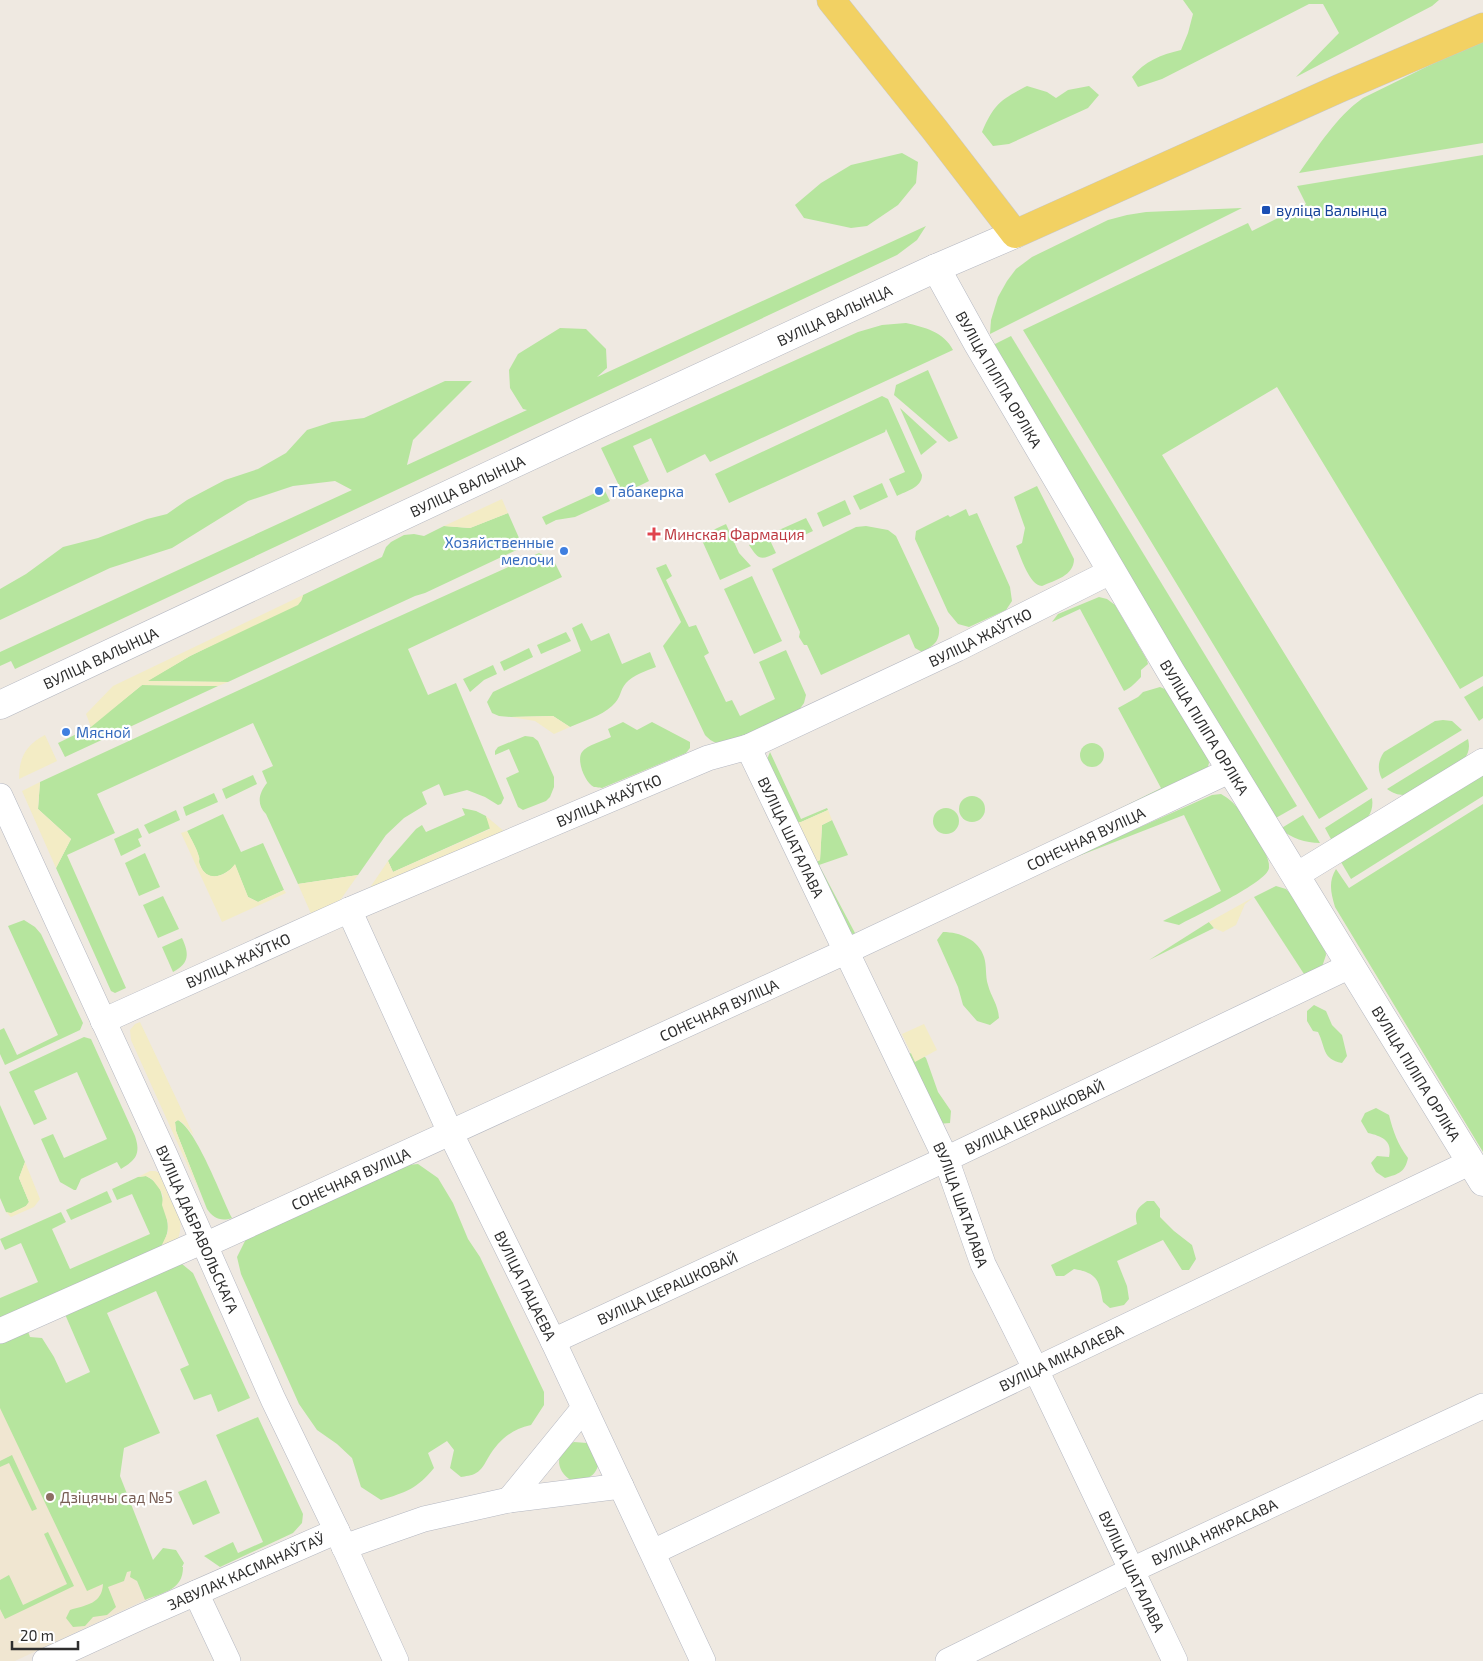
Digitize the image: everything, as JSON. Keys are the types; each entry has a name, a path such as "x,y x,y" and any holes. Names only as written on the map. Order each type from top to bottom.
{"main road":[{"path":"831,0 1015,234 1321,97 1483,27"},
{"name":"ВУЛІЦА ВАЛЫНЦА","path":"0,705 936,268 1015,234"},
{"name":"ВУЛІЦА ПІЛІПА ОРЛІКА","path":"936,268 978,344 1171,672 1477,1172"}],"street":[{"name":"ВУЛІЦА ЖАЎТКО","path":"103,1021 349,910 708,758 748,746 957,649 1112,571"},
{"name":"ВУЛІЦА ШАТАЛАВА","path":"748,746 946,1159 983,1264 1036,1370 1175,1661"},
{"path":"1295,876 1483,761"},
{"name":"СОНЕЧНАЯ ВУЛІЦА","path":"0,1331 204,1243 450,1132 847,951 1231,770"},
{"name":"ВУЛІЦА ДАБРАВОЛЬСКАГА","path":"0,796 273,1398 341,1539 396,1661"},
{"name":"ВУЛІЦА ПАЦАЕВА","path":"349,910 450,1132 553,1341 703,1661"},
{"name":"ВУЛІЦА ЦЕРАШКОВАЙ","path":"553,1341 946,1159 1350,966"},
{"name":"ВУЛІЦА МІКАЛАЕВА","path":"653,1552 1036,1370 1477,1172"},
{"name":"ВУЛІЦА НЯКРАСАВА","path":"948,1661 1132,1570 1483,1406"},
{"path":"509,1500 584,1408"},
{"name":"ЗАВУЛАК КАСМАНАЎТАЎ","path":"45,1661 196,1593 341,1539 509,1500 621,1486"},
{"path":"196,1593 228,1661"}],"shaded area":[{"name":"Дзіцячы сад №5","path":"27,1329 145,1600 15,1661 0,1661 0,1342"}],"green space":[{"path":"1183,0 1439,0 1432,6 1296,77 1339,33 1323,4 1309,4 1162,79 1138,87 1132,77 1137,71 1166,54 1181,50 1193,14"},
{"path":"1483,39 1483,143 1299,173 1336,123 1363,98"},
{"path":"1027,86 1047,92 1056,98 1068,90 1089,86 1099,95 1088,108 1009,144 993,146 982,132 990,115 1004,99"},
{"path":"902,153 918,162 916,183 898,205 867,226 851,228 804,218 795,205 821,183 851,165"},
{"path":"1483,155 1483,676 1460,689 1277,387 1162,455 1368,789 1319,819 1023,330 1248,223 1252,231 1306,204 1297,186"},
{"path":"1242,208 990,334 991,320 998,297 1016,269 1032,257 1108,220 1127,215 1146,212"},
{"path":"926,226 917,240 897,255 15,669 11,661 0,666 0,652 352,490 335,481 293,486 248,501 172,548 110,568 0,620 0,589 26,574 63,547 98,538 147,519 167,514 187,500 225,480 258,469 286,453 307,430 332,422 364,418 445,381 472,381 413,440 407,465 527,410 523,409 510,388 509,370 518,354 560,328 586,329 606,349 607,368 597,377"},
{"path":"906,323 933,331 944,339 953,350 710,462 705,454 667,473 651,438 633,446 649,481 623,494 601,448 858,332 882,325"},
{"path":"1011,336 1297,806 1274,819 993,345"},
{"path":"928,370 958,438 949,442 894,395 896,385"},
{"path":"882,396 888,399 922,475 919,483 909,491 897,496 889,479 905,472 886,429 885,432 729,503 715,474"},
{"path":"900,408 937,442 921,455"},
{"path":"882,483 888,497 860,510 853,496"},
{"path":"1037,486 1074,559 1071,570 1063,577 1042,586 1033,581 1029,576 1016,546 1022,543 1025,528 1014,497"},
{"path":"604,489 610,501 575,517 556,520 546,525 542,517"},
{"path":"845,500 851,514 823,527 817,513"},
{"path":"966,509 969,516 977,513 1010,587 1012,601 1006,610 969,627 958,624 948,612 915,539 916,531 948,515 950,517"},
{"path":"508,513 523,547 425,593 228,682 147,681 190,656 301,601 303,595 382,557 386,547 391,542 404,535 424,536 444,526 470,528"},
{"path":"806,518 813,531 785,544 779,530"},
{"path":"726,524 739,553 751,566 720,580 700,536"},
{"path":"866,526 888,530 896,536 939,628 938,637 932,645 922,652 915,648 909,634 821,675 807,645 804,645 799,637 800,632 772,569 856,527"},
{"path":"768,536 776,553 763,558 757,556 749,545"},
{"path":"539,553 554,561 562,577 408,649 428,695 456,683 504,798 501,804 498,805 485,797 467,790 444,796 439,784 422,792 427,804 404,818 386,835 358,875 298,884 261,806 260,798 267,783 262,771 273,766 253,723 97,794 115,833 67,855 126,988 115,993 111,991 56,868 71,839 38,809 40,782"},
{"path":"666,564 672,576 666,580 689,627 696,625 709,653 704,656 726,702 732,700 740,716 775,699 759,662 786,650 806,695 804,703 799,710 736,740 718,743 705,735 663,646 681,622 656,568"},
{"path":"752,576 782,641 754,654 724,589"},
{"path":"1099,597 1107,599 1115,605 1147,660 1148,664 1141,670 1141,677 1124,691 1080,609 1052,622 1058,614"},
{"path":"582,623 591,641 609,633 622,664 650,652 656,667 629,680 617,700 608,710 570,727 553,716 511,717 492,713 487,702 493,692 581,651 572,628"},
{"path":"566,632 571,641 541,654 537,645"},
{"path":"529,648 533,657 504,671 500,662"},
{"path":"493,665 497,674 484,680 470,692 463,679"},
{"path":"142,685 218,686 65,757 58,743 91,727 89,716 112,709"},
{"path":"1483,686 1483,718 1479,721 1464,697"},
{"path":"1160,687 1167,690 1208,757 1207,770 1075,831 1161,788 1118,708 1138,697 1143,692"},
{"path":"1435,721 1452,721 1462,730 1382,779 1379,765 1384,752"},
{"path":"623,722 637,730 652,722 690,742 690,748 686,753 602,788 594,787 587,781 582,771 580,756 591,745 611,737 608,729"},
{"path":"525,736 533,737 538,741 554,777 554,787 546,801 523,810 518,807 506,778 519,772 509,749 495,755 495,751 498,747"},
{"path":"1468,739 1469,750 1464,760 1411,794 1393,793 1387,789"},
{"path":"1092,743 1101,746 1104,755 1101,764 1092,767 1083,764 1080,755 1083,746"},
{"path":"770,752 801,819 827,808 828,810 797,822 766,762"},
{"path":"1483,774 1483,796 1351,879 1341,862"},
{"path":"253,775 257,784 226,799 222,789"},
{"path":"214,793 218,802 186,816 183,807"},
{"path":"1221,794 1237,807 1245,818 1266,855 1269,868 1256,882 1244,890 1179,925 1163,921 1221,891 1184,815 1053,866 1212,795"},
{"path":"972,796 981,800 985,809 981,818 972,822 963,818 959,809 963,800"},
{"path":"1372,798 1372,807 1366,820 1332,841 1325,828"},
{"path":"1483,804 1483,1152 1335,907 1331,888 1333,874 1336,869 1349,888"},
{"path":"462,808 476,811 486,816 491,828 393,872 388,861 416,829 422,825 426,832 465,815"},
{"path":"946,808 955,812 959,821 955,830 946,834 937,830 933,821 937,812"},
{"path":"176,810 180,820 149,834 144,825"},
{"path":"223,814 241,852 263,843 284,890 258,902 248,897 235,865 221,875 216,876 207,875 203,871 199,864 198,854 187,831"},
{"path":"1303,815 1320,843 1299,839 1280,829"},
{"path":"832,820 848,855 819,865 855,933 854,936 836,911 812,864 820,860 822,825"},
{"path":"138,828 142,837 138,839 141,846 121,856 114,839"},
{"path":"145,853 160,887 139,896 125,863"},
{"path":"1276,886 1286,889 1291,894 1325,947 1326,955 1321,970 1304,974 1254,897"},
{"path":"163,896 179,929 158,938 143,905"},
{"path":"24,920 35,927 41,934 83,1023 80,1030 5,1065 0,1054 0,1030 4,1028 17,1055 58,1035 8,926"},
{"path":"1209,922 1214,928 1149,960"},
{"path":"943,932 962,935 982,951 985,960 987,982 999,1018 990,1025 977,1021 963,1005 958,987 937,940"},
{"path":"182,938 187,953 185,961 179,969 173,972 162,947"},
{"path":"1314,1005 1326,1011 1332,1025 1342,1035 1347,1056 1342,1063 1328,1056 1318,1032 1313,1031 1307,1021 1307,1011"},
{"path":"84,1037 91,1039 135,1136 137,1152 134,1159 121,1169 117,1162 81,1179 76,1190 74,1190 60,1182 41,1139 53,1134 64,1158 107,1139 77,1072 34,1091 47,1119 34,1125 9,1072"},
{"path":"915,1048 926,1058 938,1092 951,1111 950,1123 937,1124 909,1055"},
{"path":"0,1105 25,1162 19,1178 29,1202 26,1206 11,1214 6,1212 0,1198"},
{"path":"1376,1108 1389,1115 1396,1138 1408,1158 1401,1172 1385,1178 1376,1172 1371,1163 1377,1156 1389,1157 1388,1143 1381,1137 1368,1133 1361,1121 1365,1113"},
{"path":"178,1120 185,1126 201,1150 232,1218 224,1220 218,1218 207,1209 176,1131 175,1122"},
{"path":"418,1164 438,1178 453,1203 468,1239 480,1257 544,1392 544,1405 531,1425 511,1433 496,1446 478,1472 461,1477 450,1468 454,1450 447,1441 428,1453 434,1468 422,1481 404,1492 381,1500 361,1487 352,1458 337,1444 317,1430 299,1404 241,1274 237,1257 247,1237 291,1213 306,1213 387,1167"},
{"path":"146,1176 160,1188 167,1217 168,1227 161,1247 0,1321 0,1298 38,1282 21,1243 5,1250 0,1239 61,1212 66,1222 52,1229 70,1269 150,1234 132,1194 117,1200 112,1189 138,1177"},
{"path":"107,1191 112,1202 71,1220 66,1210"},
{"path":"1147,1201 1154,1201 1160,1209 1160,1217 1192,1245 1196,1259 1189,1270 1182,1270 1163,1240 1117,1261 1127,1286 1129,1299 1124,1305 1110,1308 1103,1302 1096,1279 1088,1273 1074,1269 1064,1276 1056,1276 1051,1265 1137,1224 1137,1211"},
{"path":"182,1264 193,1273 250,1398 218,1412 211,1394 194,1400 180,1369 189,1365 156,1291 107,1313 160,1433 124,1448 120,1476 153,1560 163,1548 176,1550 184,1563 180,1581 176,1585 165,1592 145,1600 137,1581 130,1577 131,1571 127,1572 124,1581 108,1587 116,1607 107,1615 93,1617 85,1626 73,1627 66,1618 70,1610 96,1600 100,1596 103,1584 87,1591 0,1408 0,1342 27,1329 30,1337 42,1338 54,1357 66,1383 90,1372 64,1312 169,1266"},
{"path":"258,1417 303,1514 302,1523 293,1533 220,1567 204,1556 233,1542 238,1553 263,1542 216,1435"},
{"path":"574,1442 587,1443 598,1466 591,1476 572,1481 562,1471 559,1460 563,1450"},
{"path":"12,1455 37,1509 32,1511 9,1463 0,1467 0,1461"},
{"path":"206,1480 220,1513 193,1525 178,1492"},
{"path":"48,1532 74,1586 5,1619 0,1609 0,1580 9,1575 23,1605 67,1584 44,1534"}],"sand":[{"path":"502,499 508,513 470,528 444,526"},
{"path":"303,595 298,605 190,656 148,681 228,682 218,686 142,685 91,727 86,714 113,686"},
{"path":"553,716 570,727 554,734 535,721 511,717"},
{"path":"45,735 57,761 19,779 20,764 25,752 33,743"},
{"path":"40,782 38,809 71,839 56,868 22,791"},
{"path":"828,810 832,820 822,825 820,860 812,864 797,822"},
{"path":"486,816 506,833 367,892 388,861 393,872 490,829"},
{"path":"187,831 197,850 200,865 207,874 212,876 222,875 235,864 248,897 258,902 284,890 286,893 222,922 181,833"},
{"path":"358,875 336,906 312,916 298,884"},
{"path":"1254,897 1245,904 1236,925 1223,932 1214,928 1209,922"},
{"path":"140,1022 194,1136 183,1123 178,1120 175,1122 176,1131 201,1195 131,1040 130,1030 135,1024"},
{"path":"924,1024 937,1050 915,1062 902,1034"},
{"path":"25,1162 40,1199 34,1207 11,1217 6,1212 11,1213 26,1206 29,1202 19,1178"},
{"path":"150,1171 160,1173 177,1205 181,1221 178,1239 161,1247 168,1232 168,1223 162,1205 163,1196 152,1179 146,1176 138,1177"}],"place":[{"name":"вуліца Валынца","path":"1266,210"},
{"name":"Табакерка","path":"599,491"},
{"name":"Минская Фармация","path":"654,534"},
{"name":"Хозяйственные мелочи","path":"564,551"},
{"name":"Мясной","path":"66,732"},
{"name":"Дзіцячы сад №5","path":"50,1497"}]}
